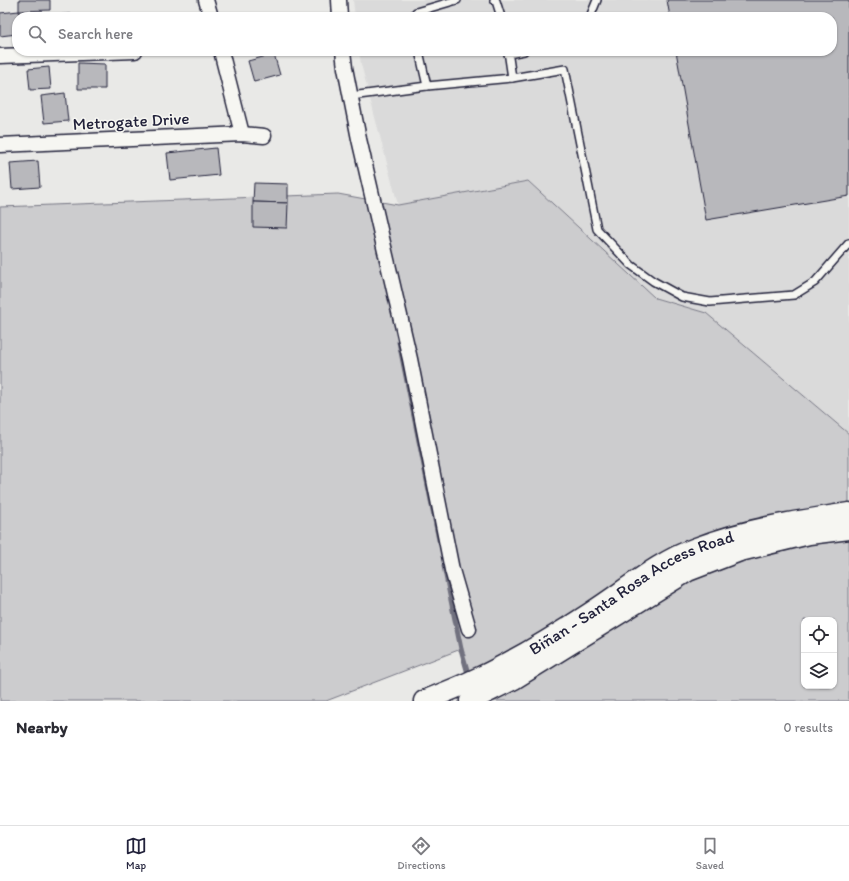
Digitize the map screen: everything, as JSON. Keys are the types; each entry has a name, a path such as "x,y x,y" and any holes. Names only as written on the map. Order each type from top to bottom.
{"main road":[{"name":"Biñan - Santa Rosa Access Road","path":"424,701 478,691 514,679 688,571 849,513"},
{"name":"Biñan - Santa Rosa Access Road","path":"807,527 849,529"}],"street":[{"path":"206,0 210,12"},
{"path":"339,0 340,12"},
{"path":"0,56 12,56"},
{"path":"222,56 242,134"},
{"path":"345,56 368,181 410,359 452,570 469,629"},
{"name":"Metrogate Drive","path":"0,145 242,134 264,136"}],"lane":[{"path":"416,12 457,0"},
{"path":"494,0 496,1 499,12"},
{"path":"592,12 598,0"},
{"path":"420,56 427,86"},
{"path":"508,56 512,78"},
{"path":"351,96 427,86 512,78 566,69 597,229 631,265 653,281 682,297 710,302 794,295 815,282 849,243"}],"shaded area":[{"path":"353,0 849,0 849,434 706,313 655,298 528,181 398,205 360,56 837,56 837,12 354,12"},
{"path":"528,181 655,298 706,313 849,434 849,701 476,701 461,649 326,701 0,701 0,207 338,194 398,205"}],"building":[{"path":"19,0 50,0 50,10 19,11"},
{"path":"667,0 849,0 849,196 706,220 677,56 837,56 837,12 669,12"},
{"path":"19,11 12,12 12,35 0,36 0,13"},
{"path":"267,56 275,56 280,75 254,82 248,61"},
{"path":"78,63 105,64 105,89 78,89"},
{"path":"49,67 51,89 30,90 28,69"},
{"path":"65,93 68,121 44,123 41,96"},
{"path":"216,148 219,175 170,180 167,153"},
{"path":"38,161 40,187 12,189 10,163"},
{"path":"254,183 288,184 288,203 253,202"},
{"path":"253,202 288,203 287,228 253,227"}],"waterway":[{"path":"399,342 439,540"},
{"path":"444,566 461,649 469,677"}]}
